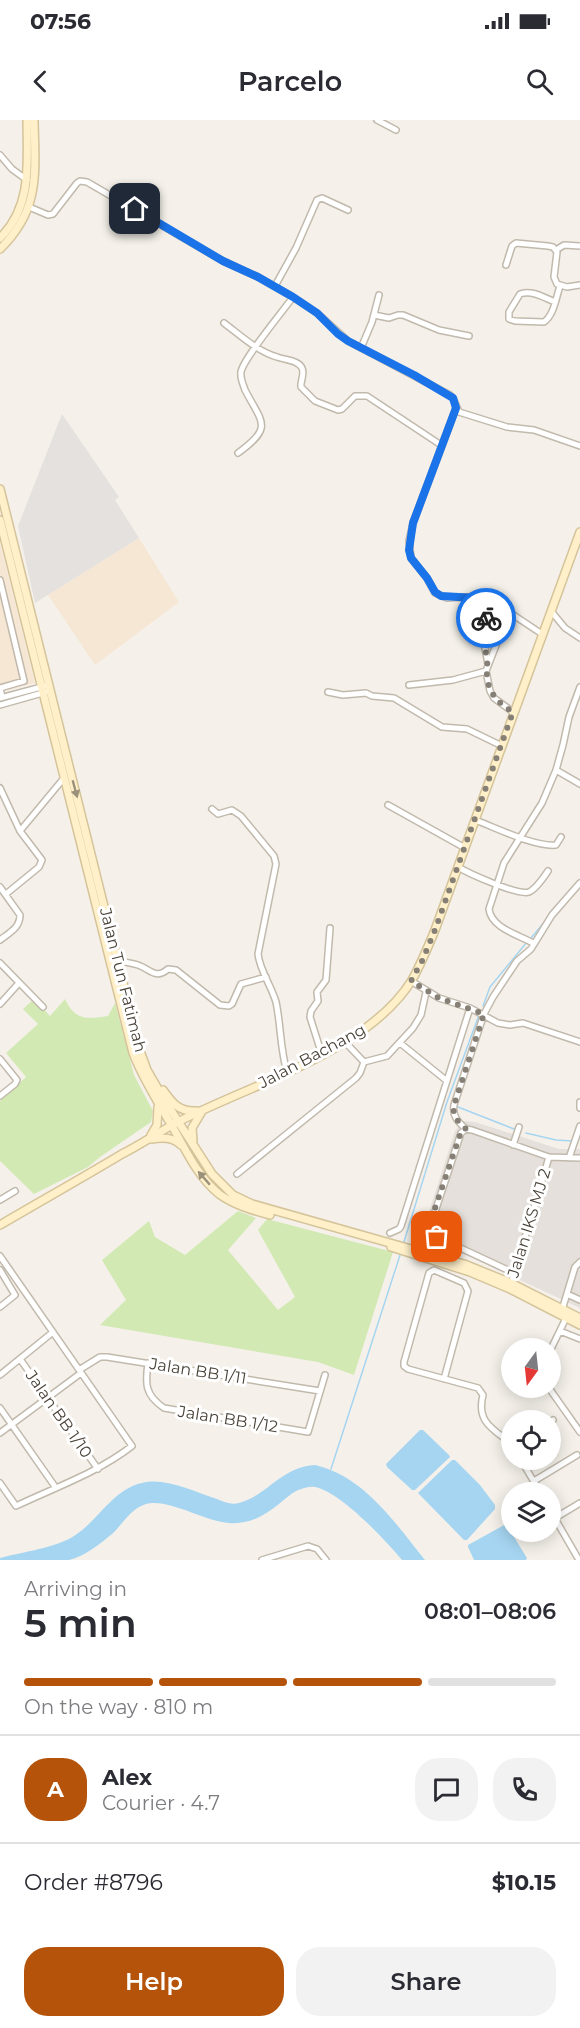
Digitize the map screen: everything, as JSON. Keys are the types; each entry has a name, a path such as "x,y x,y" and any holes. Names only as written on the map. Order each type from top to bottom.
{"main road":[{"path":"0,238 15,219 24,195 27,180 27,120"},
{"path":"0,249 19,227 29,207 34,181 34,120"},
{"name":"Jalan Tun Fatimah","path":"0,489 64,778 131,1046 154,1098 196,1149 220,1184 233,1195 264,1209 395,1246"},
{"name":"Jalan Tun Fatimah","path":"0,520 140,1051 189,1157 205,1180 220,1194 253,1210 471,1266 580,1325"},
{"name":"Jalan Bachang","path":"0,1225 175,1124 287,1072 345,1042 384,1014 411,981 426,951 580,532"},
{"path":"152,1079 179,1109 192,1112 202,1111"},
{"path":"148,1140 159,1119 158,1106 154,1098"},
{"path":"196,1149 192,1139 192,1128 202,1111"},
{"path":"148,1140 160,1137 172,1139 189,1157"},
{"name":"Jalan Tun Fatimah","path":"563,1314 580,1318"}],"street":[{"path":"377,120 396,130"},
{"path":"0,155 12,169 27,180"},
{"path":"29,207 48,215 53,214 76,183 84,181 223,261 293,297 317,313 338,334 450,395 456,408 464,414 507,427 534,430 580,446"},
{"path":"275,286 296,248 317,200 322,198 348,210"},
{"path":"506,265 512,246 516,243 548,246 556,250"},
{"path":"556,250 564,244 580,246"},
{"path":"556,250 555,281 560,286 580,285"},
{"path":"555,302 533,293 520,294 509,312 509,319 544,322 550,317 555,302 560,286"},
{"path":"362,348 379,295"},
{"path":"237,453 256,438 262,424 261,417 241,378 244,363 293,297"},
{"path":"374,315 389,318 403,315 439,330 469,336"},
{"path":"224,323 256,347 276,357 288,359 302,368 301,387 315,401 338,411 356,396 367,396 441,445"},
{"path":"456,408 413,523 409,542 411,558 435,592 441,596 477,598 509,612 542,634"},
{"path":"0,580 24,681 0,688 1,697 46,689"},
{"path":"488,664 482,632 492,604"},
{"path":"551,611 565,628 580,639"},
{"path":"509,612 486,671 490,691 494,698 513,712"},
{"path":"409,685 453,680 486,671"},
{"path":"530,941 498,925 489,916 489,909 504,864 542,803 556,770 569,717 580,687"},
{"path":"0,705 46,689"},
{"path":"328,692 343,695 366,693 372,696 394,698 442,727 467,729 502,746"},
{"path":"556,770 580,784"},
{"path":"20,831 64,778"},
{"path":"0,788 20,831 42,860 39,867 6,894"},
{"path":"388,805 465,848"},
{"path":"212,809 221,814 232,810 241,816 274,856 276,872 258,954 275,999 279,1019 280,1045 287,1072"},
{"path":"475,820 522,838 553,846 561,837"},
{"path":"458,867 474,876 528,892 548,871"},
{"path":"514,1273 437,1237 430,1227 463,1131 455,1117 454,1105 484,1014 517,961 531,949 530,941 580,883"},
{"path":"0,887 20,915 17,927 0,940"},
{"path":"322,1054 310,1017 318,1001 317,992 326,980 330,928"},
{"path":"118,961 136,964 157,974 168,969 176,970 224,1006 232,1004 241,984 266,977"},
{"path":"0,963 43,1006"},
{"path":"411,981 426,992 470,1008 504,1025 523,1023 580,1042"},
{"path":"0,1004 19,983"},
{"path":"237,1174 280,1142 356,1078 364,1062 387,1056 417,1023 426,992"},
{"path":"390,1233 401,1226 470,1008"},
{"path":"345,1042 364,1062"},
{"path":"400,1043 447,1081"},
{"path":"0,1059 3,1067 17,1080 0,1096"},
{"path":"580,1102 580,1108"},
{"path":"569,1158 580,1126"},
{"path":"513,1145 519,1127"},
{"path":"463,1131 472,1130 549,1157 580,1158"},
{"name":"Jalan IKS MJ 2","path":"510,1286 549,1157"},
{"path":"0,1200 15,1191"},
{"path":"0,1256 132,1446 98,1469 16,1506 0,1483"},
{"path":"556,1338 575,1267 580,1262"},
{"path":"0,1270 15,1295 0,1307"},
{"path":"444,1379 467,1289 464,1283 436,1270 432,1271 426,1284 404,1366 408,1369 480,1390 483,1395 480,1412 485,1422 501,1435"},
{"path":"567,1294 580,1300"},
{"path":"560,1331 580,1339"},
{"path":"0,1375 53,1332"},
{"name":"Jalan BB 1/11","path":"0,1433 48,1399 100,1357 320,1391"},
{"name":"Jalan BB 1/10","path":"20,1359 98,1469"},
{"name":"Jalan BB 1/12","path":"148,1363 147,1390 164,1408 308,1432 320,1391"},
{"path":"320,1391 325,1375"},
{"path":"556,1398 580,1432"},
{"path":"0,1408 56,1488"},
{"path":"527,1470 534,1481 577,1455"},
{"path":"561,1514 580,1503"},
{"path":"561,1528 578,1556"},
{"path":"265,1560 308,1546 317,1549 326,1560"}],"shaded area":[{"path":"62,414 119,497 115,500 139,538 35,603 18,526"},
{"path":"139,538 179,602 95,665 48,595"},
{"path":"0,543 35,683 0,692"},
{"path":"463,1121 475,1122 559,1149 580,1149 580,1308 427,1237 425,1224 455,1131"}],"green space":[{"path":"34,999 50,1016 65,999 77,1015 88,1018 108,1016 115,1003 134,1075 153,1111 151,1122 88,1167 34,1194 0,1161 0,1101 26,1077 6,1053 38,1024 23,1009"},
{"path":"238,1211 256,1218 228,1250 278,1310 295,1297 258,1230 267,1219 393,1252 354,1375 318,1362 100,1325 126,1300 102,1260 149,1221 155,1237 185,1255"}],"water":[{"path":"420,1430 423,1430 450,1457 415,1490 412,1490 386,1464"},
{"path":"452,1460 455,1460 480,1485 495,1505 495,1509 467,1540 464,1540 418,1493"},
{"path":"315,1465 349,1479 363,1490 390,1517 425,1560 402,1560 374,1529 349,1507 326,1491 312,1487 290,1495 255,1519 239,1523 220,1522 165,1504 146,1504 131,1513 102,1542 75,1558 69,1560 0,1560 0,1558 58,1544 74,1536 83,1530 114,1498 132,1486 161,1482 236,1504 258,1494 293,1471"},
{"path":"501,1527 501,1542 517,1542 527,1558 526,1560 474,1560 468,1545"}],"waterway":[{"path":"531,938 547,919"},
{"path":"483,1006 490,987 527,942"},
{"path":"403,1245 447,1102 479,1015"},
{"path":"458,1107 514,1129"},
{"path":"526,1133 572,1141"},
{"path":"331,1469 401,1252"}],"way so far":[{"path":"437,1237 430,1227 431,1220 461,1132 466,1129 455,1117 454,1105 484,1014 439,998 411,981 435,930 513,712 494,698 490,691 486,671 488,664 482,638 486,618"}],"route":[{"path":"135,209 223,261 258,277 305,304 348,341 453,398 456,408 413,523 409,550 411,558 435,592 441,596 477,598 492,604 486,618"}]}
